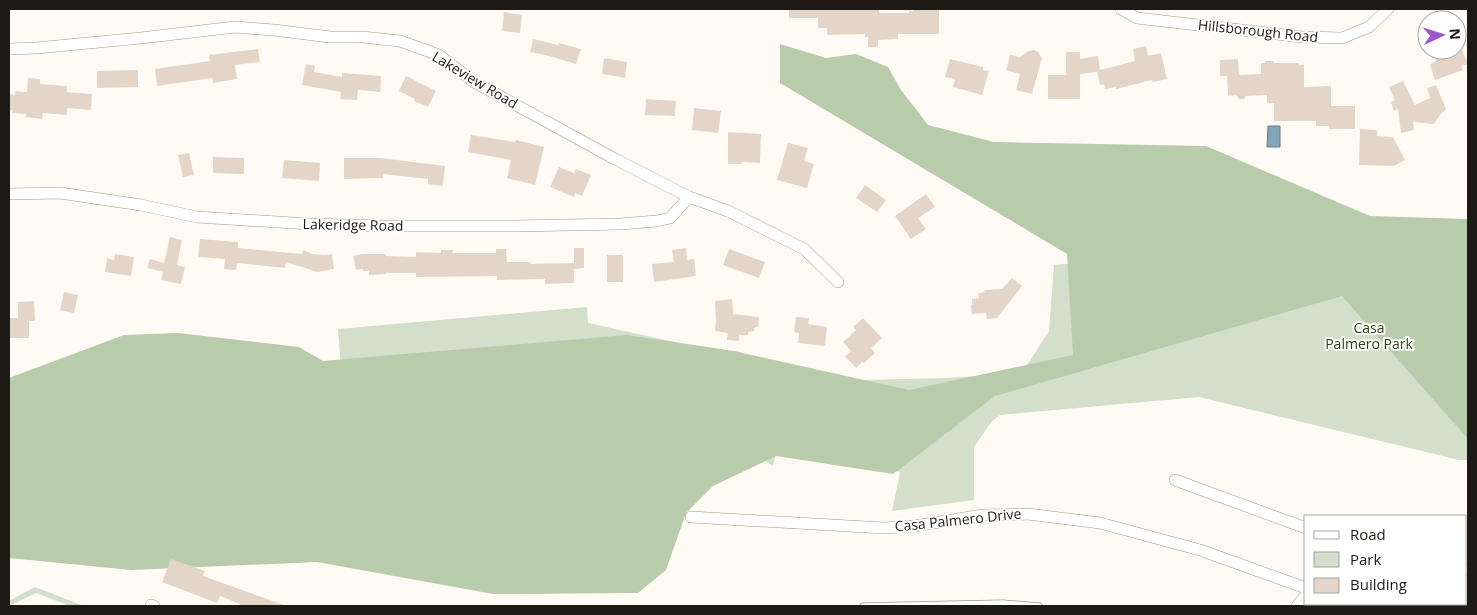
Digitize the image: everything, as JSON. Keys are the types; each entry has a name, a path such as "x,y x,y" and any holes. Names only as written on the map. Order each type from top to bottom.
{"street":[{"name":"Hillsborough Road","path":"1121,9 1137,18 1302,37 1342,38 1369,27 1388,9"},
{"name":"Lakeview Road","path":"9,49 156,37 235,27 400,41 439,55 474,82 689,197 728,211 804,249 838,282"},
{"name":"Lakeridge Road","path":"9,194 60,193 141,205 197,217 309,224 384,226 529,226 621,224 657,221 670,218 689,197"},
{"path":"1175,480 1304,527"},
{"name":"Casa Palmero Drive","path":"691,517 884,528 915,526 983,515 1028,514 1100,523 1146,534 1200,550 1304,587"}],"lane":[{"path":"863,606 1003,603 1039,606"}],"green space":[{"path":"780,44 826,58 856,54 888,67 901,90 928,125 994,142 1206,146 1370,216 1468,219 1468,439 1342,296 995,396 893,474 776,456 713,486 686,513 666,570 638,593 493,594 317,562 131,570 9,558 9,378 124,335 178,333 299,347 323,361 627,335 734,351 909,390 1073,355 1067,254 780,83"},
{"name":"Casa Palmero Park","path":"1468,228 1468,462 1199,397 1000,415 992,421 974,447 974,500 892,511 900,472 777,446 773,466 677,407 345,419 338,329 587,307 588,323 861,380 946,378 1022,373 1049,331 1054,265"},
{"path":"35,587 84,606 70,606 36,593 9,606 9,601"}],"water":[{"path":"1268,126 1280,126 1280,147 1267,147"}],"building":[{"path":"789,9 879,9 879,13 909,13 913,9 939,9 939,34 898,34 898,39 878,40 878,47 868,47 868,37 865,37 865,34 827,35 827,28 818,28 818,18 789,18"},
{"path":"504,12 522,15 520,33 502,31"},
{"path":"533,39 581,49 576,64 530,52"},
{"path":"1146,46 1148,56 1161,53 1167,79 1153,82 1152,80 1116,89 1116,87 1105,89 1104,84 1100,85 1097,72 1080,74 1080,99 1048,99 1048,75 1066,75 1066,52 1080,52 1080,59 1098,56 1100,70 1135,61 1133,49"},
{"path":"258,49 260,62 235,65 237,79 213,83 212,78 157,86 155,69 210,61 209,55"},
{"path":"1034,50 1042,58 1032,94 1016,90 1020,74 1006,70 1010,55 1020,57"},
{"path":"604,58 627,62 625,78 602,74"},
{"path":"950,59 983,67 983,70 989,71 982,95 953,87 955,79 945,77"},
{"path":"1238,59 1239,75 1261,74 1261,63 1265,63 1265,61 1304,65 1304,87 1331,86 1331,106 1355,106 1355,129 1329,129 1329,126 1316,126 1316,121 1274,121 1274,103 1267,103 1267,95 1246,96 1244,99 1239,99 1236,95 1228,96 1227,76 1220,76 1220,60"},
{"path":"1466,60 1468,64 1461,66 1463,70 1435,80 1430,64 1436,61"},
{"path":"306,64 315,66 314,72 342,77 342,73 381,76 380,92 358,90 357,100 340,99 341,92 302,85"},
{"path":"138,70 138,87 97,88 97,71"},
{"path":"406,76 436,91 428,107 414,101 415,99 399,91"},
{"path":"28,78 40,79 40,84 67,86 67,92 92,94 91,110 67,108 67,115 43,113 42,119 26,117 26,114 12,113 13,110 9,110 9,94 15,95 15,91 27,92"},
{"path":"1403,81 1415,105 1430,98 1427,88 1436,85 1446,109 1434,124 1413,122 1414,130 1401,133 1398,109 1394,111 1391,102 1395,100 1389,87"},
{"path":"646,99 676,101 675,116 645,115"},
{"path":"694,108 721,111 718,133 692,130"},
{"path":"1360,129 1377,130 1377,136 1393,137 1405,160 1394,166 1359,165"},
{"path":"728,132 761,134 760,163 741,162 741,164 728,164"},
{"path":"471,135 515,142 516,140 544,147 535,185 507,178 511,160 468,152"},
{"path":"788,143 808,148 804,161 814,164 807,188 777,180"},
{"path":"189,153 194,175 183,177 178,155"},
{"path":"213,157 244,158 244,174 213,173"},
{"path":"344,158 381,158 445,166 443,186 428,184 428,179 383,174 383,178 344,179"},
{"path":"284,160 320,163 319,181 282,178"},
{"path":"559,167 574,173 576,169 591,175 582,196 575,193 574,197 550,187"},
{"path":"865,185 886,200 877,212 856,198"},
{"path":"926,194 935,207 918,218 926,229 911,239 895,216"},
{"path":"170,237 182,240 177,265 185,267 181,284 161,280 163,272 147,268 150,259 164,263"},
{"path":"200,239 238,242 238,248 302,254 303,250 312,254 332,254 334,269 318,272 286,262 285,268 237,263 236,270 224,269 225,259 198,257"},
{"path":"574,248 584,248 584,268 574,269"},
{"path":"686,248 687,260 694,259 696,276 654,282 652,264 674,262 672,250"},
{"path":"496,249 506,249 507,262 530,262 531,264 574,263 574,283 545,284 545,279 497,280 497,276 416,277 416,273 369,275 369,271 363,271 363,269 356,270 353,256 386,254 386,256 416,257 416,252 441,253 441,250 453,250 453,253 496,253"},
{"path":"729,249 765,262 759,278 723,265"},
{"path":"115,254 134,257 131,276 105,272 107,258 114,260"},
{"path":"607,255 623,255 623,282 607,282"},
{"path":"1012,278 1022,286 997,318 987,319 986,313 972,314 972,299 979,298 978,293 985,292 984,290 1002,289"},
{"path":"64,292 78,295 74,313 60,310"},
{"path":"732,299 733,314 759,317 758,327 755,327 754,331 748,332 748,335 739,335 739,341 727,340 728,333 715,331 715,301"},
{"path":"34,301 35,321 29,321 29,338 9,338 9,318 18,318 18,302"},
{"path":"796,317 809,318 808,324 827,327 825,346 798,343 799,333 794,332"},
{"path":"863,318 882,338 871,348 875,353 856,368 845,356 851,351 843,342 856,330 853,327"},
{"path":"171,559 205,571 203,576 284,605 239,606 240,604 220,596 217,603 162,582"}]}
